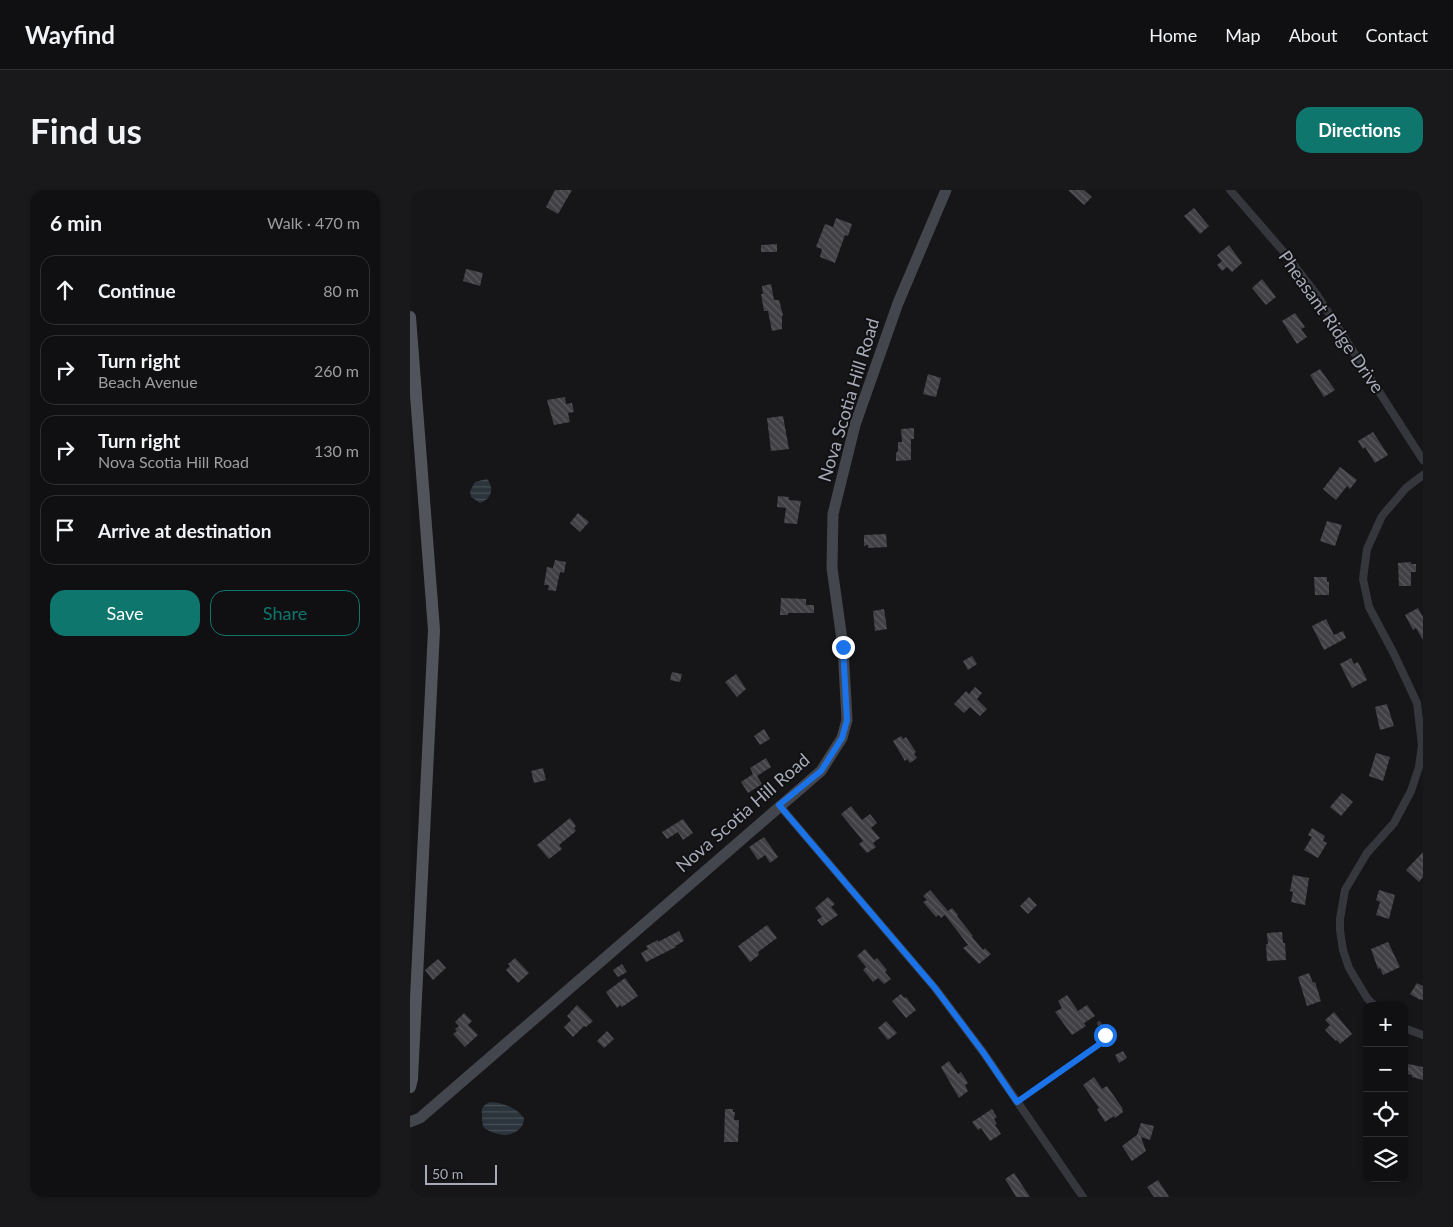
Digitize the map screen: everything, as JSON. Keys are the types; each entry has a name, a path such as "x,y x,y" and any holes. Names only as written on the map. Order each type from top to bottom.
{"main road":[{"path":"410,317 434,630 414,950 412,1079 410,1087"}],"street":[{"name":"Nova Scotia Hill Road","path":"410,1122 420,1118 779,805 821,771 842,738 847,720 843,647 832,568 833,514 855,425 894,312 946,190"},
{"name":"Pheasant Ridge Drive","path":"1230,190 1283,251 1316,295 1423,460"},
{"path":"1371,1002 1362,991 1349,968 1343,950 1340,919 1345,890 1367,853 1394,824 1412,791 1423,745 1417,703 1369,607 1363,579 1367,549 1382,516 1406,488 1423,475"},
{"path":"779,805 935,988 983,1052 1083,1197"},
{"path":"1408,1029 1423,1035"}],"lane":[{"path":"1017,1102 1104,1041 1105,1035 1099,1023"}],"shaded area":[{"path":"487,479 491,486 491,493 487,499 480,503 471,497 470,491 475,482"},
{"path":"490,1102 500,1103 517,1111 524,1118 521,1127 512,1134 505,1135 484,1128 482,1110"}],"building":[{"path":"555,190 572,190 558,214 546,207"},
{"path":"1068,190 1084,190 1092,197 1084,205"},
{"path":"1194,208 1209,226 1200,234 1184,216"},
{"path":"836,218 852,224 848,236 845,235 835,263 820,257 822,249 816,247 825,224 833,227"},
{"path":"777,244 777,252 761,252 761,245"},
{"path":"1229,245 1242,263 1232,272 1227,267 1222,271 1217,265 1222,261 1217,255"},
{"path":"466,269 483,273 480,286 463,281"},
{"path":"1262,279 1276,297 1266,305 1252,288"},
{"path":"771,284 774,300 779,300 783,315 782,329 772,331 768,311 764,311 761,294 763,294 762,286"},
{"path":"1295,313 1305,327 1301,329 1307,337 1297,344 1282,321"},
{"path":"1320,369 1335,390 1324,397 1310,375"},
{"path":"928,374 941,378 936,397 923,394"},
{"path":"565,397 566,404 572,403 574,412 568,413 570,422 554,425 547,400"},
{"path":"783,416 789,449 771,451 767,418"},
{"path":"914,428 914,439 911,439 911,460 896,461 898,442 902,442 901,429"},
{"path":"1373,432 1388,455 1375,463 1365,447 1363,449 1358,441"},
{"path":"1340,467 1357,480 1350,489 1347,486 1336,500 1323,489"},
{"path":"778,496 789,497 789,500 801,501 797,524 784,523 786,508 777,507"},
{"path":"578,513 589,522 580,532 570,523"},
{"path":"1327,521 1342,525 1335,546 1320,541"},
{"path":"886,534 887,547 868,548 868,545 864,546 864,535"},
{"path":"555,560 566,562 564,573 560,572 556,591 548,590 549,585 544,585 547,567 553,568"},
{"path":"1411,562 1411,564 1416,564 1416,572 1411,572 1411,586 1399,586 1398,563"},
{"path":"1314,577 1327,577 1329,595 1315,595"},
{"path":"781,598 806,599 806,605 814,605 814,613 788,613 788,615 780,615"},
{"path":"1418,608 1423,617 1423,640 1416,628 1413,630 1405,615"},
{"path":"884,609 887,629 875,631 873,611"},
{"path":"1326,619 1334,635 1343,631 1346,638 1324,650 1312,626"},
{"path":"972,656 977,664 968,670 963,661"},
{"path":"1351,658 1354,664 1358,662 1367,680 1352,688 1340,664"},
{"path":"672,672 682,674 680,682 670,680"},
{"path":"736,674 746,689 737,697 725,682"},
{"path":"975,687 982,693 977,699 987,709 980,716 970,707 964,713 954,704 966,691 969,694"},
{"path":"1387,704 1394,726 1380,730 1375,707"},
{"path":"764,729 770,739 760,745 754,736"},
{"path":"901,736 903,739 906,737 916,752 914,754 917,758 910,763 907,759 905,761 893,741"},
{"path":"1376,753 1390,757 1383,781 1369,776"},
{"path":"766,758 771,767 757,776 762,784 748,793 741,782 753,774 750,768"},
{"path":"543,768 546,780 534,783 531,771"},
{"path":"1342,793 1353,802 1341,816 1330,807"},
{"path":"851,806 862,820 870,814 877,823 871,828 880,838 873,843 876,847 867,853 859,844 863,841 841,814"},
{"path":"570,818 576,826 574,828 576,831 559,845 562,849 549,859 537,845"},
{"path":"683,819 693,833 683,840 678,832 667,839 662,832"},
{"path":"1312,828 1325,836 1323,841 1327,843 1318,858 1304,850 1312,837 1308,835"},
{"path":"764,837 778,857 770,863 765,855 758,860 749,847"},
{"path":"1423,852 1423,877 1419,882 1406,870"},
{"path":"1293,875 1309,878 1305,905 1291,902 1293,892 1290,891"},
{"path":"930,890 948,911 952,908 983,950 985,948 991,954 979,964 963,948 968,945 945,915 941,918 939,915 936,917 923,902 927,900 923,896"},
{"path":"1379,890 1395,895 1389,919 1376,915 1380,902 1376,900"},
{"path":"828,897 835,904 831,907 838,915 822,926 817,920 822,917 815,908"},
{"path":"1029,897 1037,905 1028,914 1020,906"},
{"path":"767,925 777,938 758,952 759,955 750,962 738,946"},
{"path":"679,931 684,941 646,962 641,953 648,949 646,946"},
{"path":"1282,932 1286,960 1267,961 1267,933"},
{"path":"1388,942 1400,967 1383,975 1380,968 1378,969 1371,949"},
{"path":"865,949 874,960 877,958 887,970 885,972 891,979 884,984 878,978 873,982 863,970 866,967 857,956"},
{"path":"515,958 529,973 518,983 506,970 510,966 508,964"},
{"path":"438,959 446,968 433,980 425,970"},
{"path":"622,964 627,972 618,977 613,970"},
{"path":"1309,973 1313,983 1315,982 1321,1001 1307,1006 1298,977"},
{"path":"625,978 638,996 622,1007 620,1005 617,1008 606,992"},
{"path":"1417,983 1423,986 1423,1000 1410,994"},
{"path":"901,994 904,998 906,997 916,1010 906,1018 892,1001"},
{"path":"1067,995 1078,1011 1087,1005 1095,1016 1084,1023 1086,1026 1072,1035 1055,1012 1062,1008 1058,1001"},
{"path":"577,1005 593,1021 586,1027 584,1026 573,1037 564,1027 571,1020 567,1016"},
{"path":"1334,1012 1352,1034 1340,1044 1325,1030 1330,1025 1325,1020"},
{"path":"464,1013 472,1021 468,1025 478,1035 465,1047 453,1034 459,1026 455,1022"},
{"path":"886,1021 897,1033 888,1040 878,1028"},
{"path":"607,1031 614,1039 604,1048 597,1041"},
{"path":"1123,1051 1127,1058 1119,1063 1115,1055"},
{"path":"949,1061 958,1074 961,1072 968,1083 965,1085 968,1091 959,1098 941,1067"},
{"path":"1408,1064 1423,1067 1423,1080 1412,1077 1412,1075 1408,1074"},
{"path":"1094,1077 1102,1089 1107,1086 1123,1109 1123,1112 1115,1118 1114,1116 1105,1122 1097,1109 1099,1108 1083,1085"},
{"path":"725,1109 733,1109 733,1112 735,1112 734,1120 739,1120 738,1142 724,1142"},
{"path":"992,1109 997,1117 994,1119 997,1124 995,1125 1001,1134 990,1141 981,1128 978,1130 972,1122"},
{"path":"1141,1123 1154,1126 1150,1140 1141,1137 1146,1151 1132,1161 1122,1146 1137,1135"},
{"path":"1014,1173 1030,1197 1016,1197 1005,1179"},
{"path":"1158,1180 1169,1197 1154,1197 1147,1187"}],"route":[{"path":"843,647 847,720 842,738 821,771 779,805 935,988 983,1052 1017,1102 1104,1041 1105,1035"}]}
